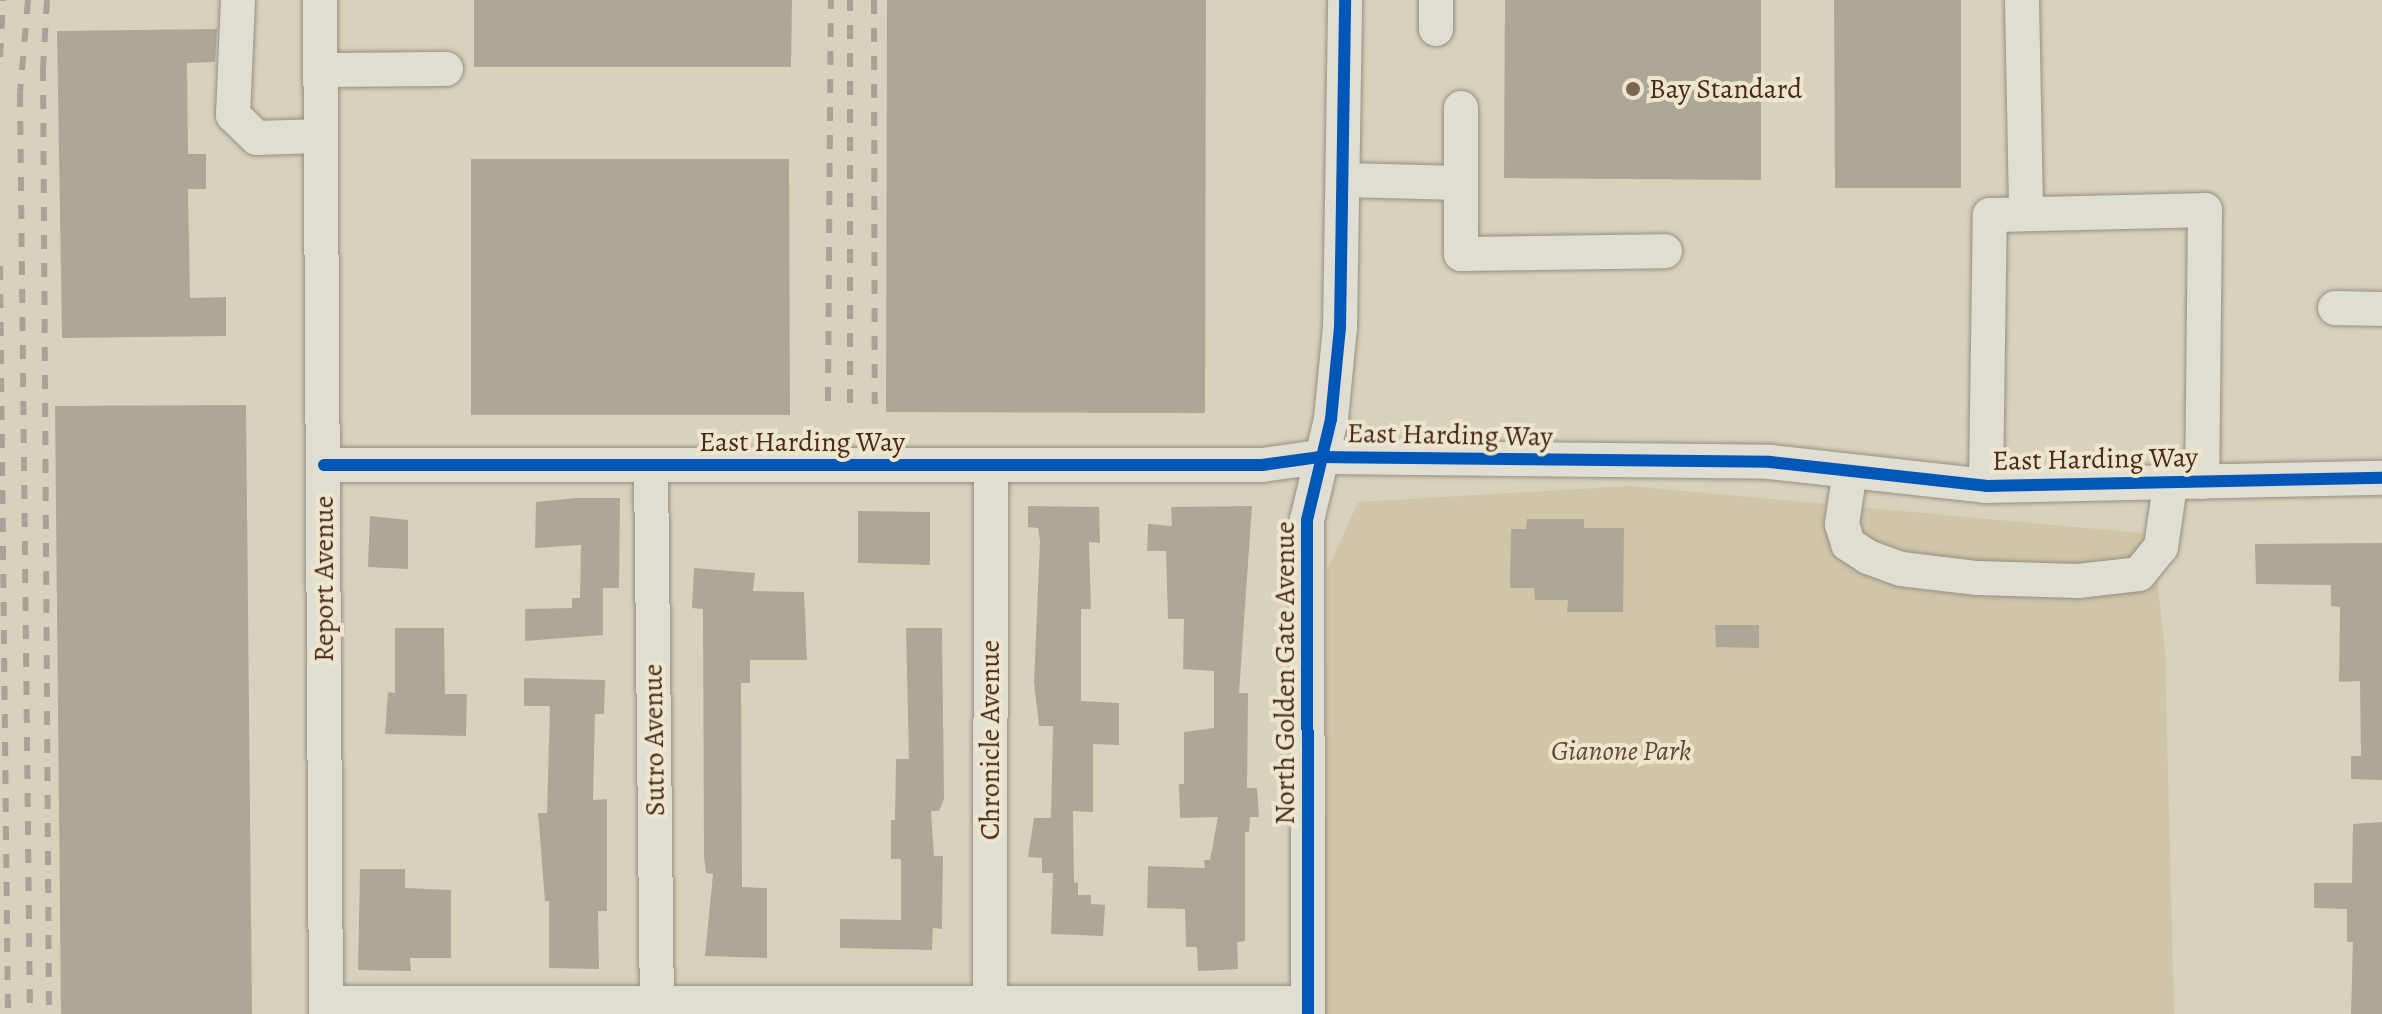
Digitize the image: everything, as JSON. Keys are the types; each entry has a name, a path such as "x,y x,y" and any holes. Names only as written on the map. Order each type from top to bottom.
{"street":[{"path":"238,0 233,115 257,138 321,136"},
{"name":"Report Avenue","path":"320,0 326,1008"},
{"name":"North Golden Gate Avenue","path":"1308,1008 1307,520 1331,419 1340,328 1345,0"},
{"path":"2022,0 2026,214"},
{"path":"321,70 446,69"},
{"path":"1461,108 1461,254 1665,251"},
{"path":"1343,180 1461,183"},
{"path":"1850,471 1842,524 1848,544 1901,569 1977,578 2078,581 2139,574 2161,547 2186,483 2205,210 1990,215 1986,486"},
{"path":"2335,308 2382,309"},
{"name":"East Harding Way","path":"324,465 1262,465 1320,457 1770,462 1986,486 2382,478"},
{"name":"Chronicle Avenue","path":"990,1008 991,465"},
{"name":"Sutro Avenue","path":"651,466 657,1008"},
{"path":"326,1008 1308,1008"}],"green space":[{"name":"Gianone Park","path":"1630,486 2152,534 2165,651 2174,1014 1325,1014 1327,571 1358,502"}],"building":[{"path":"474,0 792,0 791,67 474,67"},
{"path":"887,0 1206,0 1205,413 886,412"},
{"name":"Bay Standard","path":"1505,0 1761,0 1761,180 1504,178"},
{"path":"1834,0 1961,0 1961,188 1835,188"},
{"path":"217,29 215,62 187,63 188,154 206,154 206,189 188,189 190,298 226,297 226,336 62,338 57,31"},
{"path":"471,159 789,159 790,415 471,415"},
{"path":"246,405 252,1014 61,1014 55,406"},
{"path":"620,498 619,588 603,588 603,635 525,641 525,609 572,608 572,598 580,598 581,545 535,548 536,502"},
{"path":"1028,506 1099,507 1100,543 1089,542 1091,609 1081,609 1081,701 1119,703 1119,745 1093,744 1093,812 1073,811 1074,882 1078,883 1078,895 1091,895 1091,904 1105,905 1103,936 1051,934 1053,873 1042,873 1042,858 1028,857 1034,818 1051,818 1053,726 1039,726 1034,682 1040,541 1038,528 1028,527"},
{"path":"1252,506 1239,693 1248,693 1247,788 1257,788 1259,817 1250,817 1249,832 1245,832 1245,941 1237,942 1238,969 1198,971 1197,947 1186,947 1185,909 1147,908 1148,866 1205,868 1204,860 1210,860 1218,817 1180,818 1179,784 1184,784 1184,732 1214,728 1214,671 1183,669 1184,619 1168,619 1166,551 1147,551 1148,524 1172,526 1171,507"},
{"path":"858,511 930,512 930,565 858,563"},
{"path":"370,516 408,520 408,569 368,567"},
{"path":"1527,519 1584,519 1584,528 1624,528 1623,612 1567,612 1568,600 1535,600 1534,588 1510,588 1511,529 1526,529"},
{"path":"2382,543 2382,780 2351,779 2351,756 2361,756 2360,681 2339,682 2340,607 2331,606 2331,585 2256,584 2255,544"},
{"path":"694,568 755,573 753,591 804,592 807,660 750,660 750,683 741,683 742,887 767,888 767,958 705,956 713,874 706,873 704,856 703,609 692,608"},
{"path":"1715,625 1759,625 1759,648 1716,647"},
{"path":"395,628 444,628 445,694 467,694 466,736 385,734 388,692 395,693"},
{"path":"906,628 942,628 944,799 939,811 931,811 934,856 943,856 942,929 933,928 932,950 840,948 840,919 901,920 901,859 891,859 891,820 895,820 896,759 909,759"},
{"path":"524,678 605,680 604,714 595,714 593,800 607,799 607,911 598,911 599,969 549,968 549,901 545,901 538,813 547,813 550,706 524,706"},
{"path":"2382,822 2382,1014 2351,1014 2353,942 2347,942 2347,909 2314,908 2314,883 2352,883 2353,824"},
{"path":"360,869 405,869 405,888 451,890 451,958 410,958 411,971 358,970"}],"railway":[{"path":"0,57 3,0"},
{"path":"28,0 20,93 30,1014"},
{"path":"47,0 43,67 49,1014"},
{"path":"828,401 831,0"},
{"path":"850,0 850,403"},
{"path":"874,0 875,404"},
{"path":"0,266 8,1014"}],"cycle path":[{"path":"1308,1014 1307,520 1331,419 1340,328 1345,0"},
{"path":"324,465 1262,465 1320,457 1770,462 1986,486 2382,478"}],"place":[{"name":"Bay Standard","path":"1633,89"}]}
